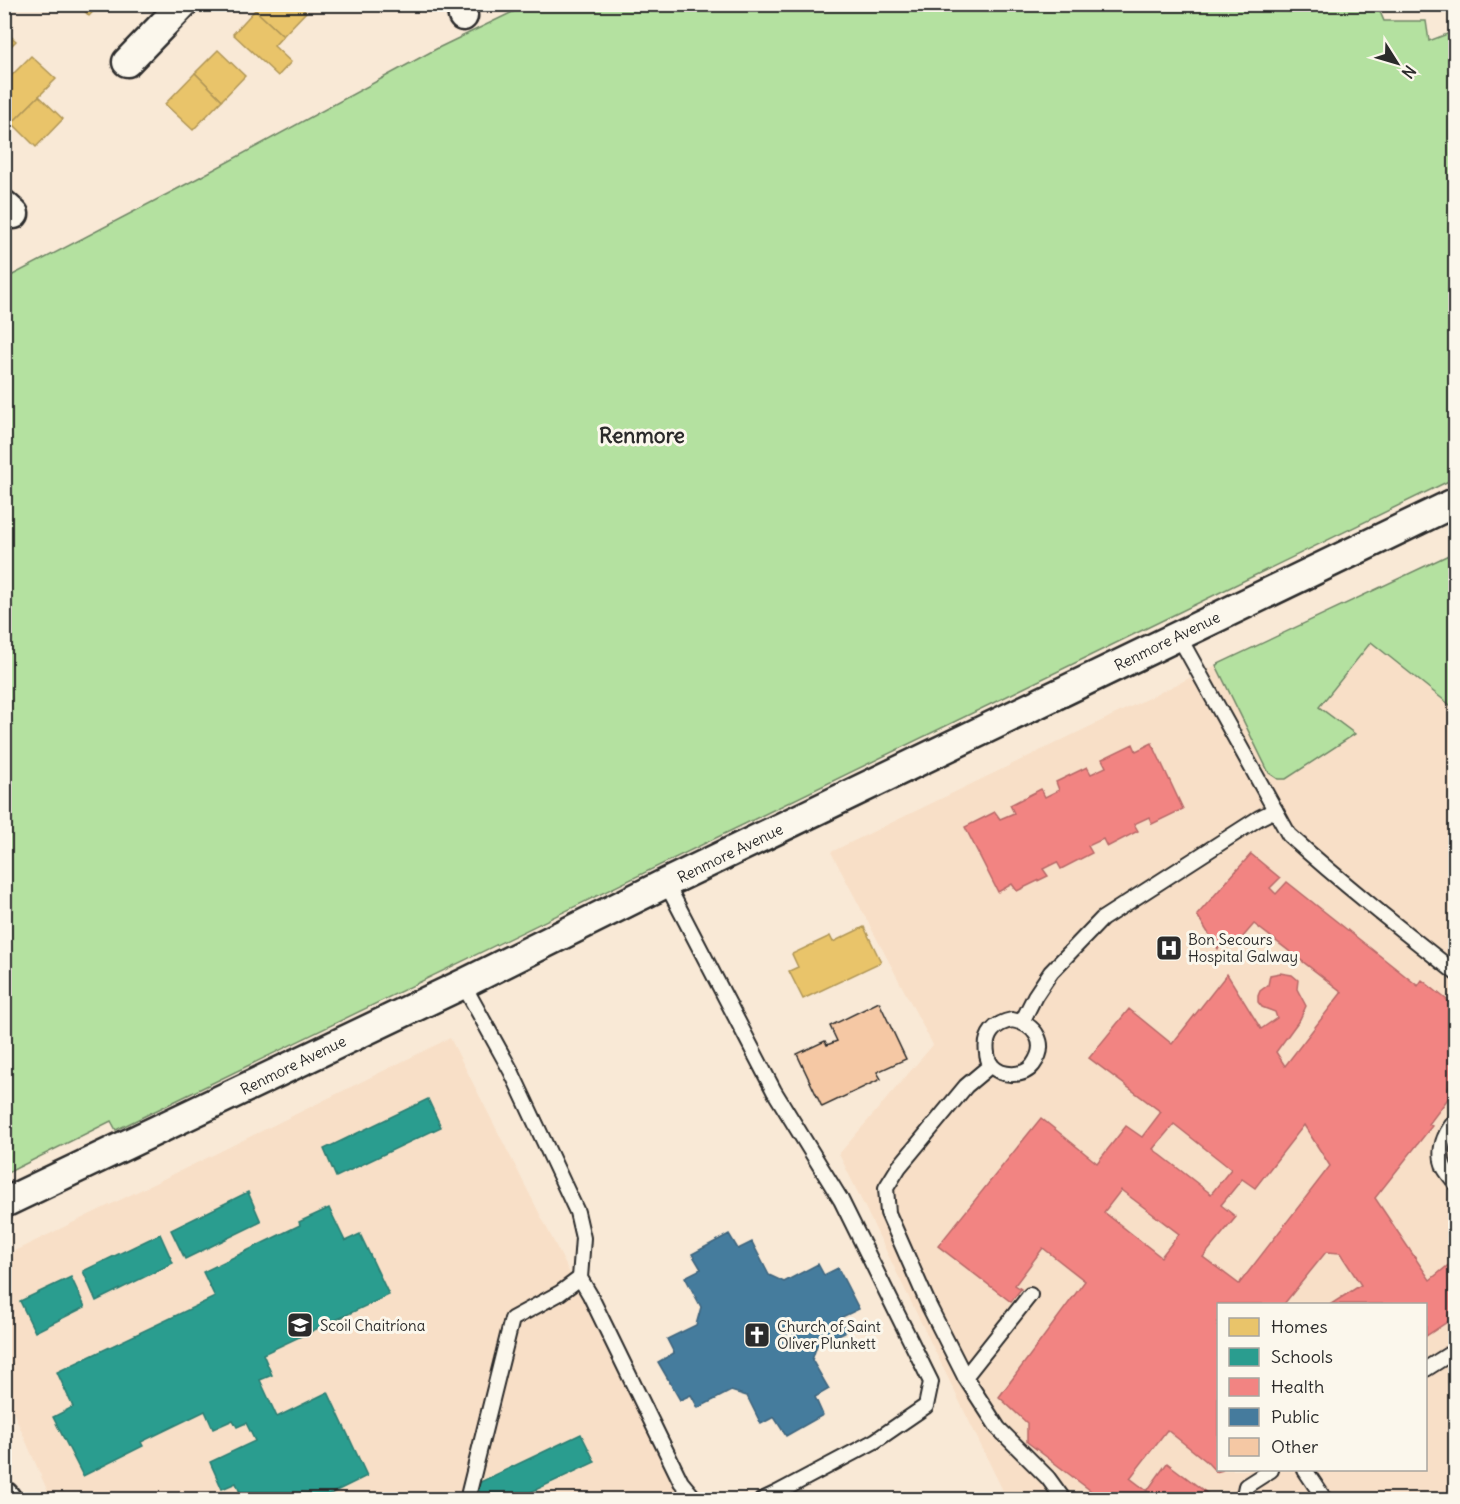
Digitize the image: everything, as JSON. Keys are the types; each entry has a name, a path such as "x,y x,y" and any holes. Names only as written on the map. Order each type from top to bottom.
{"street":[{"path":"128,62 183,4"},
{"name":"Renmore Avenue","path":"4,1203 463,984 666,883 1455,502"},
{"path":"4,1496 7,1500"}],"lane":[{"path":"1178,635 1289,835 1316,860 1455,973"},
{"path":"1022,1022 1051,972 1102,919 1275,810"},
{"path":"666,883 774,1091 841,1200 931,1382 926,1406 875,1441 762,1500"},
{"path":"463,984 511,1071 577,1212 583,1238 580,1278 681,1482 696,1500"},
{"path":"1005,1021 1022,1022 1034,1030 1039,1040 1039,1055 1032,1067 1020,1074 1006,1074 991,1065 987,1057 988,1035 1005,1021"},
{"path":"991,1065 966,1086 899,1167 886,1188 888,1213 930,1308 965,1377 998,1428 1048,1478 1064,1500"},
{"path":"1455,1120 1441,1149 1444,1167 1455,1184"},
{"path":"472,1500 469,1492 512,1319 560,1293 580,1278"},
{"path":"965,1377 1030,1295"},
{"path":"1427,1368 1455,1350"},
{"path":"1244,1500 1246,1486 1269,1471"},
{"path":"1306,1471 1325,1500"}],"shaded area":[{"name":"Bon Secours Hospital Galway","path":"1455,552 1455,1499 1007,1499 839,1154 933,1045 831,852"},
{"name":"Scoil Chaitríona","path":"450,1038 685,1499 51,1499 5,1393 4,1256"}],"green space":[{"path":"527,5 1377,5 1384,21 1426,21 1429,41 1455,31 1455,478 116,1130 111,1121 5,1174 5,279 438,48"},
{"path":"1455,552 1455,709 1371,642 1319,707 1355,734 1286,779 1278,779 1269,773 1216,665"}],"building: Homes":[{"path":"78,4 100,4 89,16"},
{"path":"261,4 297,4 306,12 283,36 255,10"},
{"path":"255,10 283,36 274,46 291,62 278,76 233,34"},
{"path":"4,30 16,41 4,53"},
{"path":"218,50 245,76 222,100 195,73"},
{"path":"31,56 56,79 12,123 4,116 4,83"},
{"path":"195,73 222,100 193,130 165,104"},
{"path":"39,96 63,119 36,147 12,123"},
{"path":"864,927 881,962 803,999 789,971 798,967 792,954 830,936 833,942"}],"building: Schools":[{"path":"428,1099 441,1127 336,1177 324,1149"},
{"path":"248,1192 261,1222 185,1259 171,1230"},
{"path":"329,1208 345,1241 360,1234 389,1295 263,1354 272,1375 260,1380 277,1417 328,1392 367,1476 318,1500 283,1500 281,1495 270,1500 243,1500 236,1483 222,1489 210,1462 255,1441 246,1423 237,1427 233,1420 213,1429 205,1411 141,1442 143,1446 83,1476 53,1417 73,1407 57,1372 215,1297 203,1272 300,1225 299,1222"},
{"path":"160,1234 173,1263 96,1301 83,1271"},
{"path":"71,1277 85,1307 35,1332 20,1301"},
{"path":"581,1434 595,1462 514,1500 483,1500 476,1484"}],"building: Health":[{"path":"1152,743 1183,809 1152,824 1149,817 1134,824 1138,831 1107,847 1103,839 1088,846 1092,853 1061,869 1057,862 1043,869 1048,876 1017,891 1012,884 998,892 965,827 995,812 1000,819 1014,813 1010,805 1041,789 1045,797 1059,790 1056,782 1087,767 1091,774 1106,767 1102,759 1133,744 1136,751"},
{"name":"Bon Secours Hospital Galway","path":"1251,854 1280,878 1270,888 1276,894 1287,882 1418,986 1422,980 1456,1007 1456,1085 1453,1083 1448,1088 1450,1096 1429,1124 1432,1126 1375,1198 1430,1280 1452,1262 1456,1268 1456,1316 1427,1335 1427,1303 1333,1303 1361,1285 1340,1253 1326,1252 1285,1303 1217,1303 1217,1471 1220,1471 1216,1472 1206,1461 1167,1430 1130,1478 1147,1491 1167,1463 1208,1494 1204,1500 1103,1500 1027,1442 1027,1423 999,1397 1085,1281 1043,1248 1015,1285 1021,1289 1011,1302 938,1246 1041,1118 1097,1163 1126,1126 1142,1137 1161,1112 1089,1058 1129,1009 1172,1044 1227,974 1261,1029 1277,1018 1275,1012 1262,1007 1258,1002 1260,991 1268,985 1270,975 1280,973 1292,975 1298,980 1297,989 1306,1006 1300,1019 1276,1052 1285,1066 1342,992 1254,924 1236,945 1227,937 1218,949 1197,915","holes":["1174,1124 1231,1169 1211,1194 1153,1149","1304,1125 1330,1166 1239,1284 1203,1257 1236,1217 1221,1205 1242,1179 1255,1188","1121,1190 1179,1234 1161,1257 1104,1212"]}],"building: Public":[{"name":"Church of Saint Oliver Plunkett","path":"729,1234 738,1249 752,1242 769,1275 784,1282 818,1264 824,1275 838,1268 859,1309 840,1318 847,1331 817,1345 812,1360 829,1389 815,1397 823,1415 786,1436 774,1417 761,1424 747,1396 731,1391 698,1408 691,1395 680,1400 658,1362 674,1353 667,1339 696,1325 701,1307 685,1277 701,1269 692,1254"}],"building: Other":[{"path":"879,1002 906,1059 877,1072 881,1079 822,1107 797,1054 825,1041 827,1045 837,1041 830,1026"}],"place":[{"name":"Bon Secours Hospital Galway","path":"1169,948"},
{"name":"Scoil Chaitríona","path":"300,1325"},
{"name":"Church of Saint Oliver Plunkett","path":"757,1335"}],"district":[{"name":"Renmore","path":"642,435"}]}
